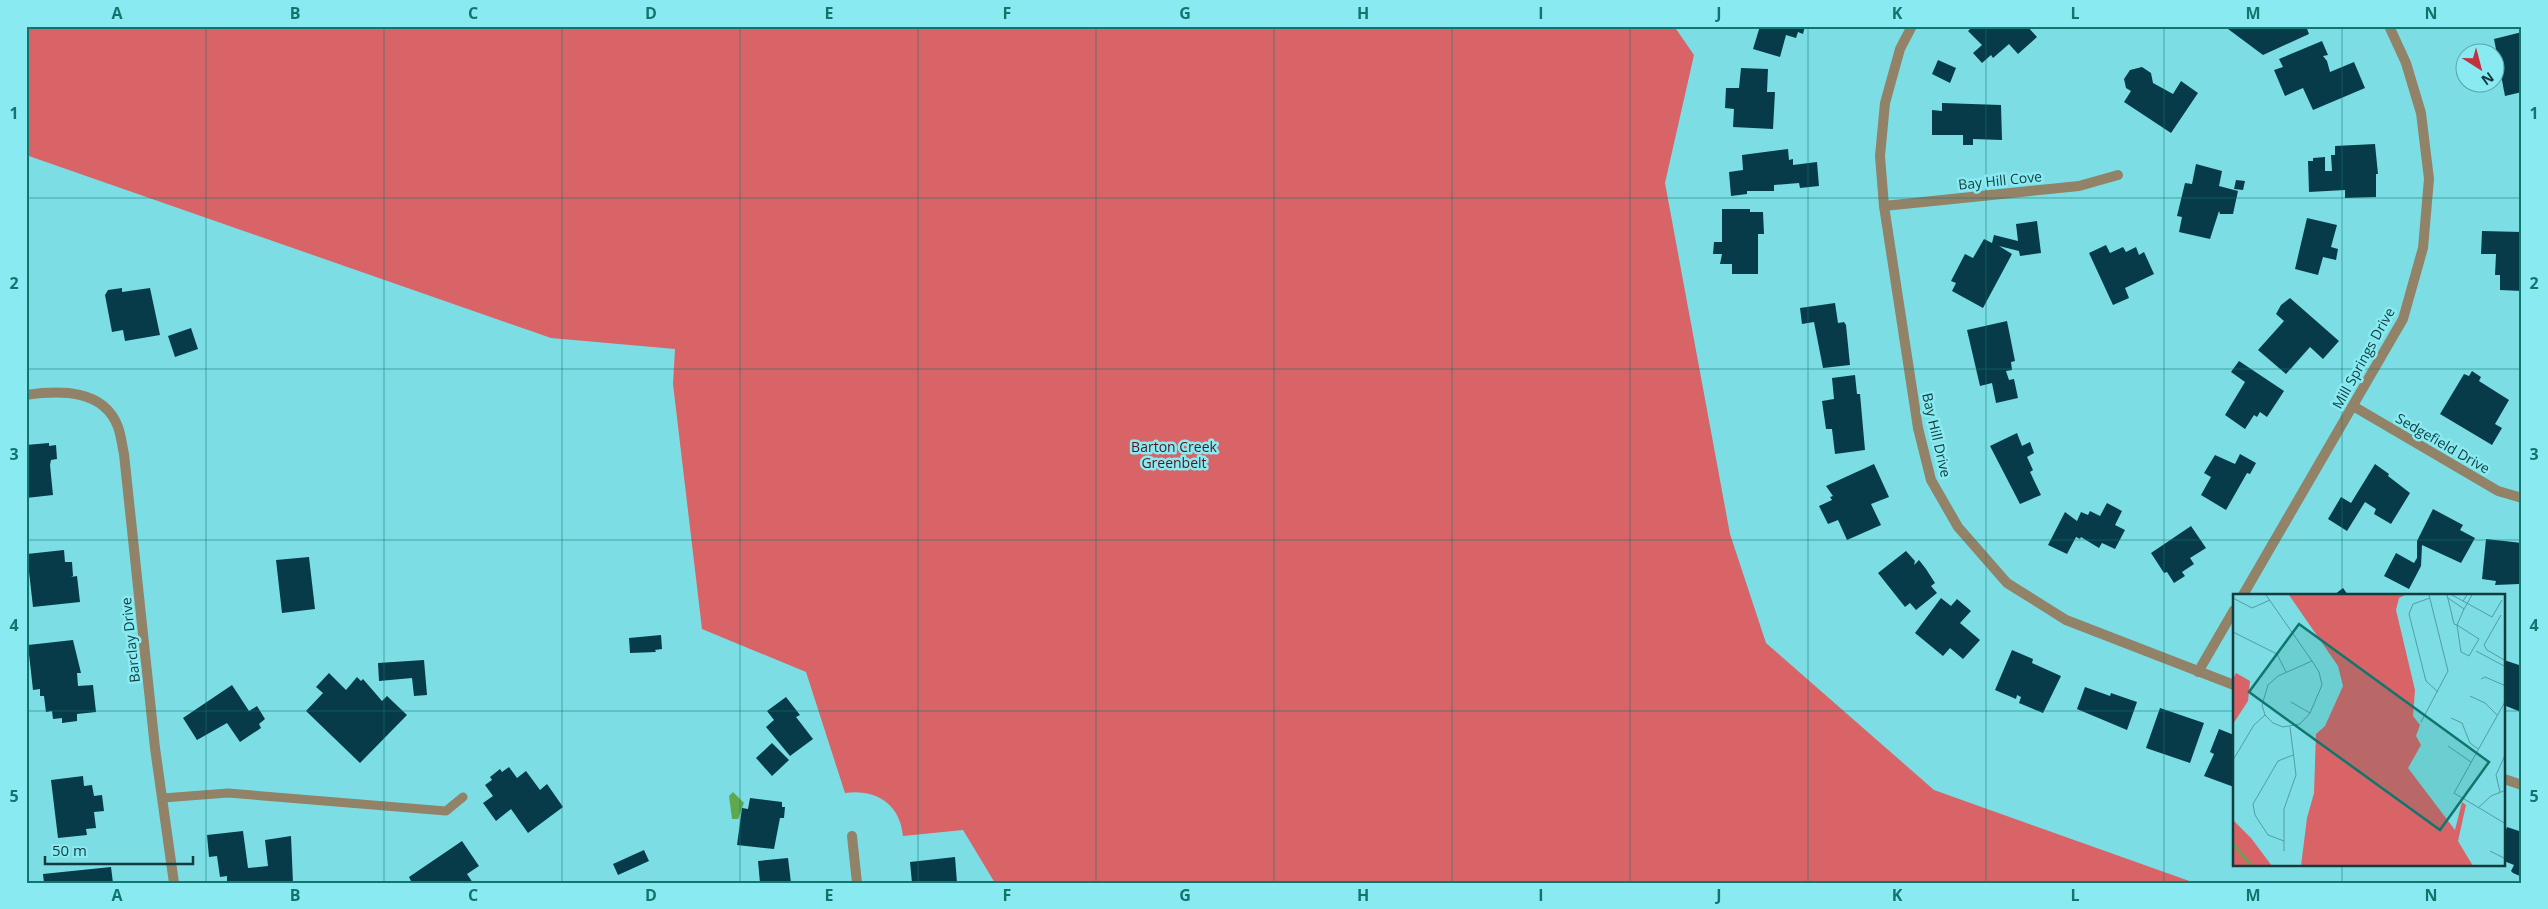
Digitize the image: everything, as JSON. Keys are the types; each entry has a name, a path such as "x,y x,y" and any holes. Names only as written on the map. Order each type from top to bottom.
{"street":[{"name":"Bay Hill Drive","path":"1912,26 1900,49 1884,103 1880,156 1884,206 1918,428 1931,480 1958,527 2007,583 2066,620 2233,685"},
{"name":"Mill Springs Drive","path":"2243,594 2403,319 2423,248 2429,179 2421,113 2406,63 2389,26"},
{"name":"Bay Hill Cove","path":"1884,206 2079,186 2118,174"},
{"name":"Barclay Drive","path":"26,395 77,393 99,401 110,413 118,427 124,454 155,748 174,883"},
{"name":"Sedgefield Drive","path":"2353,406 2498,491 2522,498"},
{"path":"2198,672 2233,612"},
{"path":"2506,780 2522,785"},
{"path":"852,836 857,883"}],"lane":[{"path":"163,798 228,794 446,811 462,797"}],"green space":[{"name":"Barton Creek Greenbelt","path":"26,26 1674,26 1694,55 1665,183 1730,534 1766,643 1934,790 2195,883 995,883 963,830 903,836 897,815 892,807 884,801 876,796 867,794 845,793 806,672 702,629 673,384 675,349 551,338 26,155"}],"shaded area":[{"path":"733,792 744,803 738,819 732,819 729,796"}],"building":[{"path":"1760,26 1805,26 1803,34 1798,32 1796,38 1786,35 1780,57 1753,49"},
{"path":"1973,26 2027,26 2037,37 2018,54 2009,44 1993,58 1991,55 1982,63 1973,53 1982,45 1968,31"},
{"path":"2224,26 2306,26 2309,34 2263,55"},
{"path":"2522,32 2522,92 2505,96 2506,42 2495,42 2494,39"},
{"path":"2322,41 2328,55 2323,56 2327,61 2330,72 2354,62 2365,88 2313,110 2303,88 2285,96 2274,70 2283,67 2279,59"},
{"path":"1938,60 1956,68 1950,83 1932,74"},
{"path":"2142,67 2151,73 2153,83 2173,94 2181,81 2198,93 2171,133 2124,102 2131,91 2126,88 2124,79 2130,70"},
{"path":"1741,68 1768,69 1767,92 1775,92 1773,129 1733,127 1734,109 1725,108 1726,88 1739,88"},
{"path":"1942,103 2001,105 2002,140 1973,139 1973,145 1963,145 1963,135 1932,135 1932,110 1942,111"},
{"path":"2375,144 2378,174 2376,174 2376,197 2345,198 2345,190 2309,192 2308,161 2313,161 2313,158 2325,157 2325,171 2332,171 2331,155 2335,155 2335,146"},
{"path":"1788,149 1789,160 1793,159 1793,165 1817,162 1819,186 1800,188 1799,183 1774,185 1774,191 1747,191 1747,194 1731,196 1729,172 1743,170 1742,155"},
{"path":"2196,164 2222,171 2219,186 2238,191 2233,214 2220,214 2219,211 2210,239 2179,232 2182,217 2177,216 2185,183 2192,184"},
{"path":"2236,180 2245,181 2243,190 2234,189"},
{"path":"1722,209 1750,209 1750,212 1763,212 1764,234 1758,234 1758,274 1732,274 1732,264 1720,264 1722,254 1713,254 1714,242 1722,242"},
{"path":"2307,218 2337,225 2331,247 2338,249 2336,260 2323,257 2318,275 2295,269"},
{"path":"2037,221 2041,253 2020,256 2019,251 1999,246 2012,254 1983,308 1952,291 1956,283 1951,281 1965,254 1973,258 1984,239 1992,243 1994,235 2018,241 2016,224"},
{"path":"2482,231 2522,232 2522,291 2500,290 2500,275 2495,275 2496,254 2481,254"},
{"path":"2106,245 2110,253 2123,247 2126,252 2136,247 2139,255 2144,252 2154,274 2125,288 2129,298 2113,305 2089,253"},
{"path":"122,288 122,292 150,288 160,335 125,341 123,330 112,332 105,295 108,290"},
{"path":"2290,298 2339,341 2323,359 2310,347 2286,374 2258,350 2284,321 2276,314 2281,305"},
{"path":"1835,303 1838,323 1844,322 1846,325 1850,365 1823,368 1814,322 1802,324 1800,308"},
{"path":"2007,321 2015,361 2011,362 2012,370 2006,371 2009,380 2014,379 2018,398 1996,403 1992,383 1980,386 1967,330"},
{"path":"191,328 198,349 175,357 168,336"},
{"path":"2239,361 2284,391 2267,417 2260,412 2257,417 2254,415 2245,429 2225,415 2245,382 2231,372"},
{"path":"2472,371 2481,377 2479,381 2509,400 2495,424 2502,428 2492,445 2440,414 2464,374 2469,376"},
{"path":"1855,375 1857,394 1860,394 1865,450 1835,454 1832,429 1826,429 1822,401 1834,399 1832,378"},
{"path":"2017,433 2022,446 2030,442 2034,453 2027,457 2033,470 2030,472 2041,495 2020,504 1990,446"},
{"path":"49,443 49,446 56,445 57,459 51,460 50,465 53,495 26,498 26,445"},
{"path":"2240,454 2256,463 2250,474 2247,473 2226,510 2201,495 2211,477 2204,473 2215,455 2235,464"},
{"path":"1874,464 1889,497 1871,504 1881,525 1847,540 1838,520 1828,524 1819,506 1832,500 1830,497 1833,496 1826,486"},
{"path":"2375,464 2410,493 2391,524 2374,514 2376,509 2365,502 2347,531 2328,519 2341,497 2351,503"},
{"path":"2107,503 2122,511 2115,525 2125,530 2115,549 2102,543 2099,548 2081,537 2080,539 2076,537 2067,554 2048,545 2065,512 2077,521 2081,512 2088,515 2090,511 2100,516"},
{"path":"2433,509 2463,525 2460,530 2475,538 2461,563 2422,545 2421,566 2409,589 2384,576 2396,553 2414,563 2417,558 2417,541"},
{"path":"2191,526 2206,548 2190,558 2194,564 2182,572 2185,576 2174,583 2167,572 2164,573 2151,553"},
{"path":"2486,539 2522,543 2522,577 2520,577 2519,584 2495,585 2496,581 2482,579"},
{"path":"64,550 65,562 72,562 73,576 71,577 77,576 80,602 33,607 27,554"},
{"path":"1906,551 1915,561 1914,565 1919,560 1926,569 1935,583 1931,586 1937,593 1916,610 1910,603 1905,607 1878,573"},
{"path":"309,557 315,609 282,613 276,560"},
{"path":"2343,588 2347,594 2335,594"},
{"path":"1941,598 1951,606 1957,599 1971,611 1960,623 1980,640 1963,659 1950,648 1943,656 1915,633"},
{"path":"661,635 662,649 655,650 656,652 630,653 629,638"},
{"path":"73,640 81,673 77,673 78,686 93,685 96,712 77,714 77,721 62,723 62,718 53,719 52,711 46,712 44,696 40,696 40,689 33,690 28,645"},
{"path":"2012,650 2033,659 2032,663 2061,676 2043,713 2019,703 2021,697 2017,695 2016,699 1995,690"},
{"path":"424,660 427,695 414,696 412,678 379,681 378,663"},
{"path":"2506,661 2522,666 2521,712 2506,706"},
{"path":"329,673 346,690 357,677 361,681 363,679 382,701 387,696 407,715 360,763 306,711 323,693 316,687"},
{"path":"232,685 249,711 257,706 265,719 259,724 261,728 240,742 227,723 197,740 183,718"},
{"path":"2085,687 2110,696 2111,693 2137,702 2127,730 2077,709"},
{"path":"786,697 800,715 796,717 813,739 790,756 766,727 774,720 767,711"},
{"path":"2160,708 2204,723 2190,763 2146,748"},
{"path":"2219,729 2233,735 2233,787 2204,776 2214,754 2210,752"},
{"path":"772,743 789,760 772,776 756,758"},
{"path":"509,767 517,778 526,771 540,790 547,784 563,807 528,833 511,809 496,821 483,803 493,796 485,785 492,780 490,777 500,769 502,772"},
{"path":"83,776 84,786 92,785 94,796 102,795 104,811 94,812 96,828 86,829 87,835 58,838 51,780"},
{"path":"750,798 782,802 782,807 785,807 784,818 780,818 774,849 737,845 742,808 748,809"},
{"path":"2507,827 2522,832 2522,877 2513,873 2511,871 2514,865 2506,862"},
{"path":"243,831 248,868 268,866 265,840 291,836 293,883 227,883 227,876 220,877 217,856 209,857 207,835"},
{"path":"462,841 479,866 467,874 473,883 412,883 409,877"},
{"path":"644,850 649,861 618,875 613,864"},
{"path":"955,857 957,883 912,883 910,862"},
{"path":"788,858 791,883 760,883 758,861"},
{"path":"111,867 113,883 44,883 43,874"}]}
